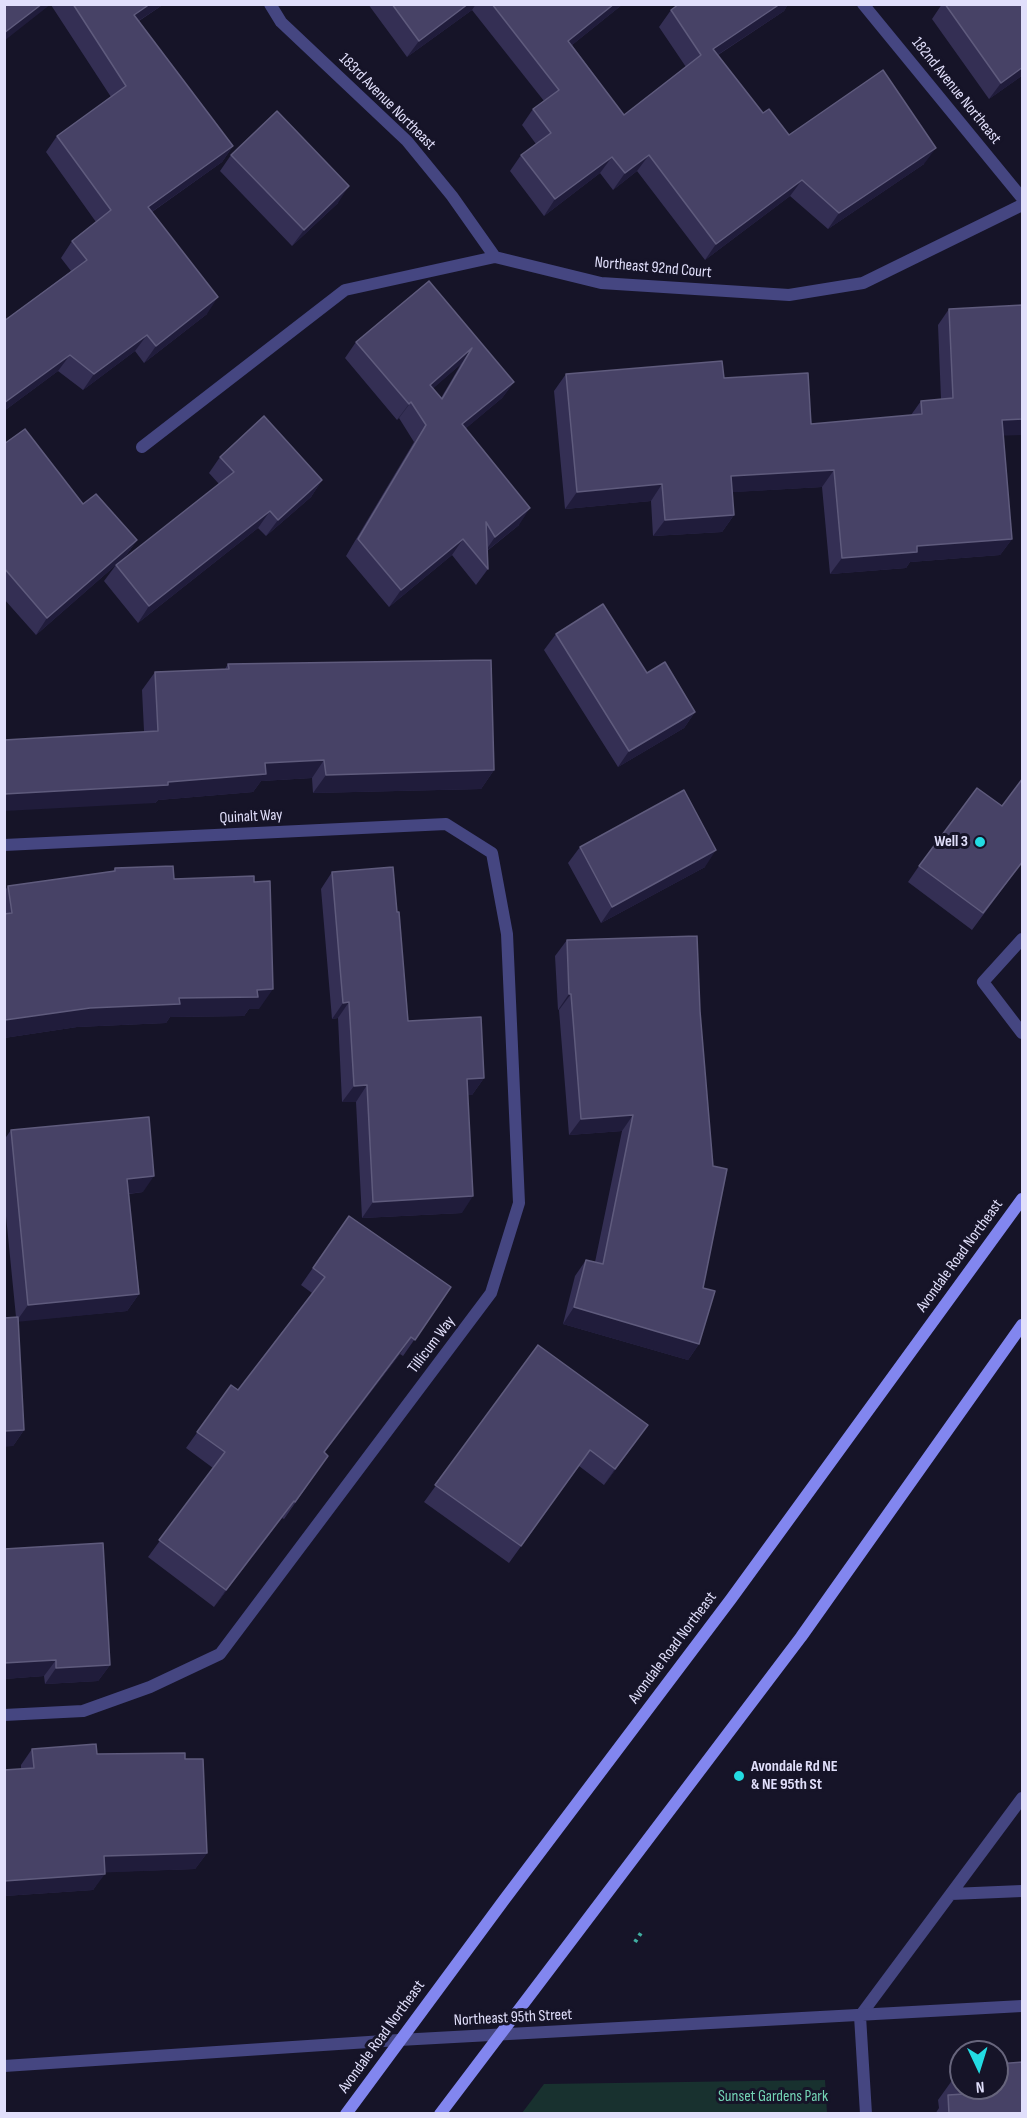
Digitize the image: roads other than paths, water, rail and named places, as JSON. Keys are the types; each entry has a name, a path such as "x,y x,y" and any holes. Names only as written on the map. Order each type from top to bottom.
{"main road":[{"name":"Avondale Road Northeast","path":"346,2114 399,2040 724,1609 1023,1198"},
{"path":"440,2114 801,1637 1023,1325"}],"street":[{"name":"183rd Avenue Northeast","path":"270,4 281,22 407,141 452,196 495,257"},
{"name":"182nd Avenue Northeast","path":"863,4 1023,198"},
{"name":"Northeast 92nd Court","path":"142,447 345,290 495,257 601,283 789,295 863,283 1023,205"},
{"name":"Quinalt Way","path":"4,845 446,824 492,853"},
{"name":"Tillicum Way","path":"4,1715 83,1711 150,1687 220,1654 491,1293 519,1203 507,934 492,853"},
{"path":"1023,939 982,982 1023,1033"},
{"path":"866,2114 861,2016 1023,1798"},
{"path":"951,1894 1023,1891"},
{"name":"Northeast 95th Street","path":"4,2066 399,2040 1023,2006"}],"place":[{"name":"Well 3","path":"980,842"},
{"name":"Avondale Rd NE & NE 95th St","path":"739,1776"}],"park label":[{"name":"Sunset Gardens Park","path":"773,2097"}]}
